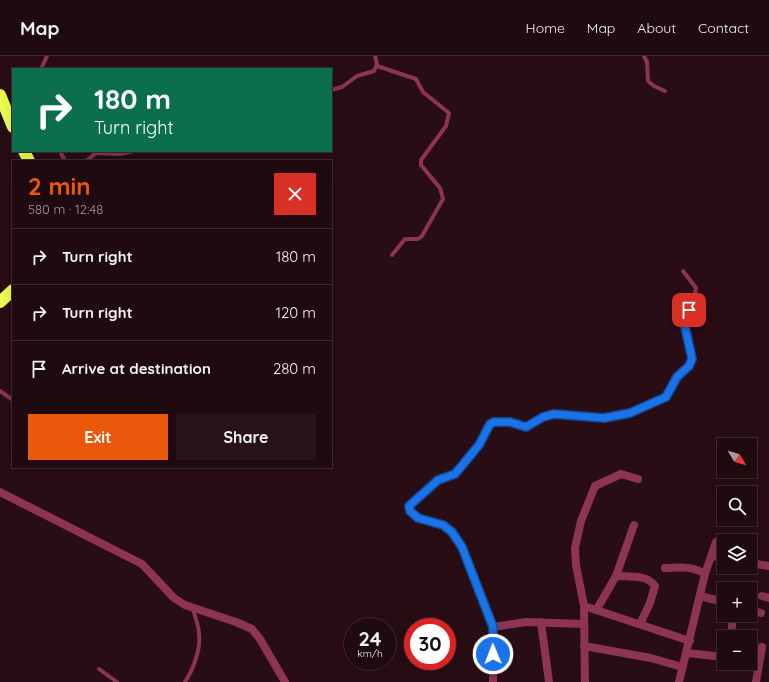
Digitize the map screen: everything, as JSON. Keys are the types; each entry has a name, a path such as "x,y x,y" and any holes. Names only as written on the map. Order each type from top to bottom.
{"highway":[{"path":"0,95 12,125"},
{"path":"0,302 12,291"}],"street":[{"path":"585,682 584,606 576,565 575,548 581,521 593,489 597,484 621,474 638,479"},
{"path":"0,492 142,564 174,598 193,609 236,622 252,629 285,682"},
{"path":"596,609 616,576 634,525"},
{"path":"679,682 705,574 716,542"},
{"path":"712,556 717,557"},
{"path":"757,564 769,566"},
{"path":"665,568 687,567 700,570 705,574"},
{"path":"616,576 641,578 650,581 655,586 650,604 640,624"},
{"path":"700,596 717,600"},
{"path":"584,606 690,640"},
{"path":"757,612 761,613"},
{"path":"493,682 493,627 526,622 584,624"},
{"path":"541,622 549,682"},
{"path":"584,646 651,658 682,667"},
{"path":"756,682 762,647"},
{"path":"686,654 717,656"}],"lane":[{"path":"42,68 47,56"},
{"path":"332,90 342,87 357,76 371,73 376,66 375,56"},
{"path":"644,56 647,62 648,81 654,86 665,90"},
{"path":"376,66 416,79 423,92 449,113 446,126 422,158 420,163 440,188 443,199 430,220 426,233 418,239 405,239 392,255"},
{"path":"87,160 96,153 120,154 129,152"},
{"path":"493,627 476,588 464,552 454,536 443,525 418,518 410,511 409,506 438,480 455,474 479,445 487,427 494,422 510,422 526,427 543,417 554,414 608,418 630,413 666,397 677,377 689,366 692,359 684,322 696,296 696,288 683,271"},
{"path":"0,391 12,399"},
{"path":"185,682 194,664 200,641 199,629 193,609"},
{"path":"99,669 117,682"}],"route":[{"path":"493,654 493,627 472,578 462,547 443,525 418,518 412,514 409,506 434,482 440,478 453,476 479,445 487,427 494,422 510,422 526,427 538,419 554,414 608,418 630,413 664,399 671,390 677,377 682,370 689,366 692,359 684,322 689,310"}]}
